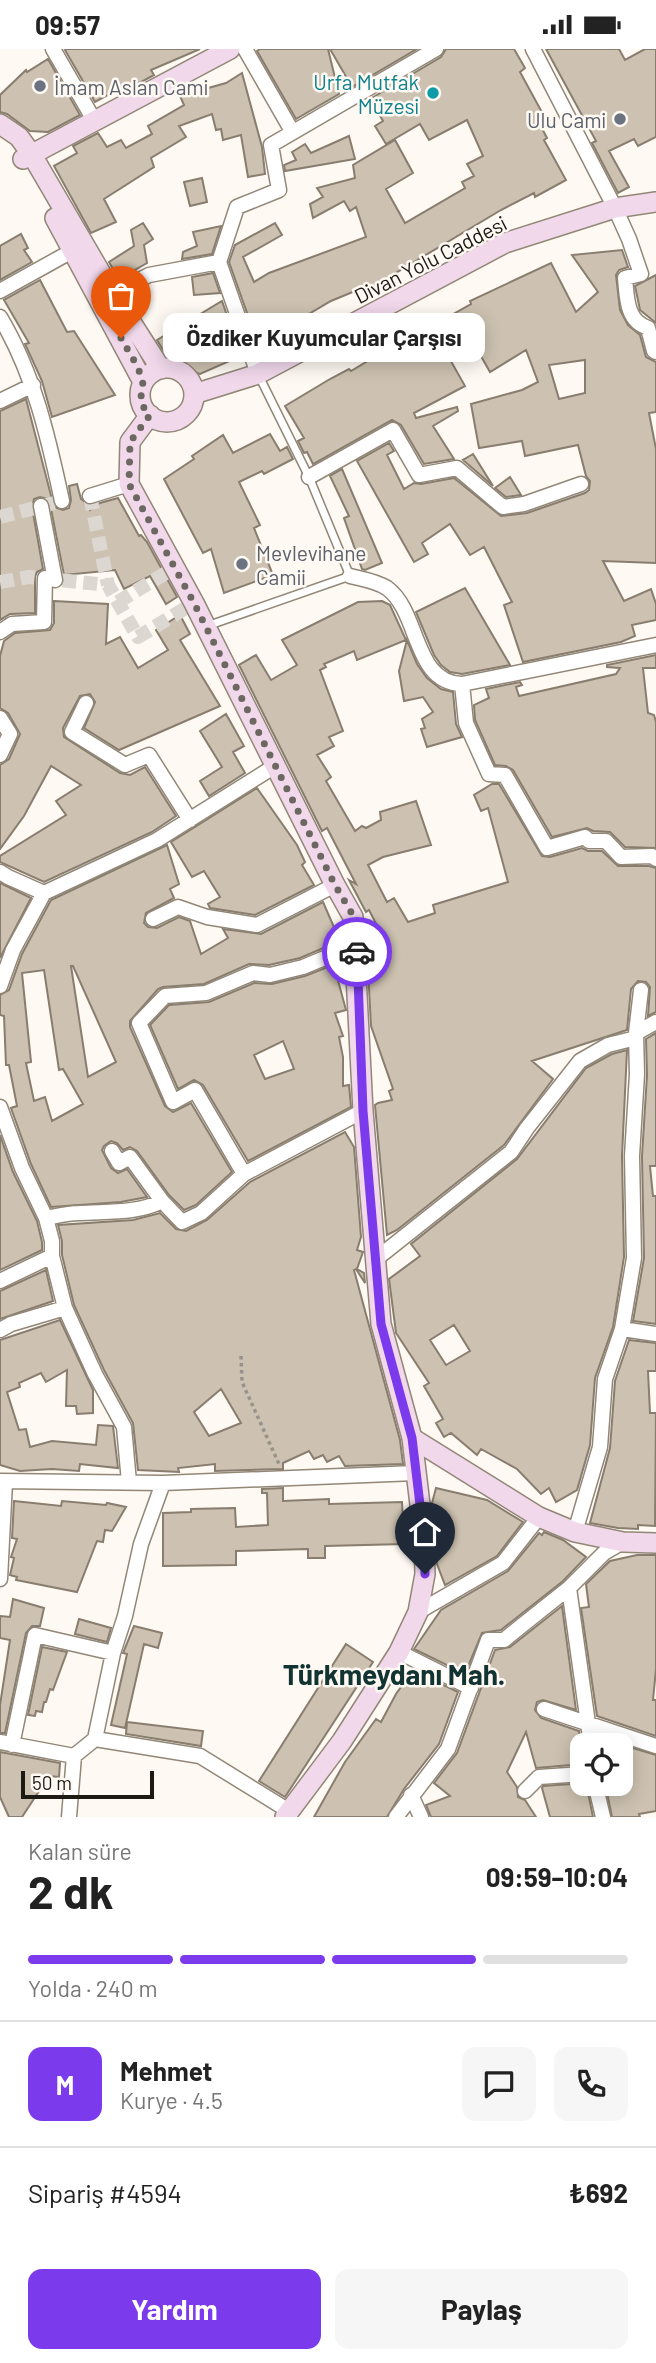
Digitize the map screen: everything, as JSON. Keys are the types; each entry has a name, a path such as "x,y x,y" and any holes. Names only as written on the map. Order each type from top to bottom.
{"main road":[{"path":"28,157 230,49"},
{"path":"0,124 19,137 72,251 161,369"},
{"path":"0,138 28,157 106,296 143,382"},
{"name":"Divan Yolu Caddesi","path":"194,394 258,374 505,243 615,208 656,202"},
{"path":"161,369 177,370 184,374 192,386 194,394 189,411 175,421 166,422 150,415 140,396 143,382 154,371 161,369"},
{"path":"150,415 130,442 129,484 205,627 335,885 354,917 363,1111 381,1324 412,1438 424,1538 425,1574 418,1612 399,1652 342,1741 287,1814"},
{"path":"412,1438 539,1517 575,1532 623,1542 656,1543"}],"street":[{"path":"53,49 94,120"},
{"path":"244,49 292,131"},
{"path":"258,374 219,262 237,208 279,190 271,145 436,49"},
{"path":"533,49 629,239 641,274 625,278 628,308 639,325 648,328 653,351 656,352"},
{"path":"0,291 72,251"},
{"path":"106,296 149,275 219,262"},
{"path":"0,317 33,385 62,501"},
{"path":"0,401 33,385"},
{"path":"309,477 393,430 419,475 457,468 503,507 524,504 581,484"},
{"path":"90,496 129,484"},
{"path":"0,632 12,624 44,622 50,579 41,506"},
{"path":"350,576 370,580 388,589 402,607 429,666 449,683 462,684 656,645"},
{"path":"462,684 466,723 489,774 505,775 547,848 585,837 589,841 606,841 621,857 652,856 656,859"},
{"path":"86,703 72,732 125,765 149,755 190,820"},
{"path":"0,718 9,734 0,755"},
{"path":"0,986 13,950 44,893 157,840 275,766"},
{"path":"0,871 44,893"},
{"path":"153,919 178,907 207,917 257,925 335,885"},
{"path":"244,1174 195,1090 173,1102 139,1023 165,996 206,993 253,973 270,975 303,967 356,945"},
{"path":"575,1532 600,1447 606,1379 622,1329 634,1258 632,1156 637,1074 636,1035 641,991"},
{"path":"376,1259 512,1152 527,1128 580,1061 656,1023"},
{"path":"112,1151 119,1163 130,1157 162,1201 182,1222 201,1213 244,1174 363,1111"},
{"path":"1,1114 22,1168 46,1218 65,1308 95,1374 124,1427 129,1482"},
{"path":"46,1218 76,1213 116,1212 152,1206 162,1201"},
{"path":"0,1281 52,1256"},
{"path":"0,1329 65,1308"},
{"path":"622,1329 656,1334"},
{"path":"0,1579 3,1481 163,1483 416,1473"},
{"path":"69,1817 74,1756 95,1739 113,1653 125,1616 141,1544 163,1483"},
{"path":"418,1612 503,1563 539,1517"},
{"path":"396,1817 448,1749 488,1640 504,1640 569,1588 604,1553 623,1542"},
{"path":"569,1588 590,1733"},
{"path":"74,1756 6,1744 35,1635 113,1653"},
{"path":"399,1652 471,1688"},
{"path":"544,1709 656,1746"},
{"path":"95,1739 201,1756 287,1814"},
{"path":"525,1791 539,1777 570,1775"},
{"path":"411,1795 422,1817"},
{"path":"598,1796 603,1817"}],"lane":[{"path":"205,627 350,576 309,477 258,374"}],"path":[{"path":"241,1356 242,1382 286,1478"}],"building":[{"path":"200,49 151,70 154,75 132,87 130,83 95,102 65,50"},
{"path":"328,49 339,94 296,119 257,51"},
{"path":"330,49 417,49 352,87"},
{"path":"446,49 514,49 525,68 520,72 544,116 537,119 547,138 544,140 566,180 535,197 534,193 501,210 369,289 367,286 331,301 258,344 229,262 235,245 275,223 282,235 243,257 254,282 269,273 366,237 356,207 350,211 344,201 313,218 310,204 323,197 317,188 355,178 353,165 395,140 413,173 386,189 405,223 465,188 462,182 474,176 467,164 483,156 467,120 429,140 420,124 386,144 375,126 383,121 370,99 441,57"},
{"name":"Ulu Cami","path":"546,49 619,49 625,60 645,49 656,49 656,137 638,146 634,139 609,151 629,187 618,193 592,143 596,141"},
{"name":"İmam Aslan Cami","path":"48,59 80,115 48,132 30,131 0,112 0,95 26,70 27,72"},
{"path":"242,73 262,147 265,174 248,177 241,135 223,140 221,129 216,130 212,114 179,126 186,137 151,158 154,167 104,199 116,222 91,233 54,166 77,153 73,146 98,133 107,147 121,140 126,148 152,134 148,126 184,105 180,96 226,83"},
{"path":"349,136 355,159 285,171 284,165 296,160 292,152 305,144 311,153"},
{"path":"202,178 207,202 190,206 184,182"},
{"path":"143,223 153,239 144,245 147,263 119,279 109,262 134,246 131,230"},
{"path":"221,226 212,254 182,259 183,252 197,246 193,232"},
{"path":"21,234 28,248 24,250 32,262 0,280 0,246"},
{"path":"622,250 628,267 619,270 616,275 620,310 628,325 640,335 646,357 656,362 656,412 649,413 656,449 656,563 603,561 624,601 651,589 656,604 656,620 632,625 635,636 621,642 523,662 504,605 512,602 484,547 470,555 450,524 422,543 428,554 414,562 357,461 389,443 394,451 387,455 404,489 414,483 454,478 501,516 527,513 585,493 589,490 590,481 586,476 578,445 525,456 522,441 479,448 471,404 522,390 538,382 526,350 490,372 473,342 448,356 465,386 414,413 416,418 457,407 458,411 433,426 454,459 424,464 401,425 392,420 313,464 298,441 304,438 285,406 330,379 349,369 351,371 396,344 398,346 471,304 470,301 551,263 576,312 598,292 572,255","holes":["585,360 585,393 559,399 549,365"]},
{"path":"213,273 220,293 194,295 192,277"},
{"path":"656,275 656,323 640,310 635,286"},
{"path":"40,280 67,332 74,331 115,395 52,417 42,381 25,344 29,343 4,300"},
{"path":"222,301 241,356 200,374 172,365 157,340"},
{"path":"26,399 54,507 63,510 69,508 69,486 77,484 81,499 89,505 90,510 100,503 118,498 139,536 147,542 177,597 166,604 150,576 124,589 115,570 64,575 50,504 48,499 40,497 34,499 32,507 43,569 37,572 35,577 35,613 10,614 0,620 0,411"},
{"path":"270,434 280,451 287,447 293,459 264,474 262,471 239,482 260,525 254,528 273,575 224,593 211,549 203,553 164,479 223,435 233,453"},
{"path":"473,454 493,486 463,460"},
{"path":"342,469 382,563 365,570 362,569 344,518 349,516 330,476"},
{"path":"510,477 521,495 506,497 495,488"},
{"path":"465,588 510,665 462,674 450,672 434,655 416,612"},
{"path":"54,601 108,604 106,644 120,637 138,668 168,650 156,630 180,615 190,634 180,640 220,706 119,750 84,728 95,702 90,694 80,696 63,728 64,737 120,773 130,775 145,767 176,816 152,832 44,882 0,862 0,856 66,815 56,801 81,785 51,766 24,816 0,849 0,765 9,759 20,734 8,713 0,708 0,656 4,641 15,633 50,630 54,623"},
{"path":"382,601 390,605 406,640 357,660 354,651 324,664 326,667 320,670 343,731 329,737 334,746 317,755 331,777 326,781 355,831 381,820 380,812 416,801 431,845 383,857 368,865 387,902 394,898 408,922 435,913 433,905 508,882 488,808 481,811 474,795 492,784 499,784 542,856 550,857 582,848 602,851 618,866 656,868 656,1012 648,1016 650,987 646,982 638,981 631,989 627,1030 532,1061 553,1079 504,1145 397,1230 387,1235 375,1105 392,1100 389,1091 393,1089 371,1026 367,950 385,941 349,880 356,884 327,828 322,831 239,665 256,655 271,680 297,665 282,640 358,602"},
{"path":"407,640 417,664 427,678 441,689 453,692 456,724 462,737 427,747 421,729 425,728 422,719 433,712 423,697 404,701 399,671"},
{"path":"656,655 656,668 643,668 648,713 654,715 656,722 656,848 625,847 610,832 587,828 552,837 513,770 495,765 475,720 474,705 489,698 486,689 520,682 522,685 516,687 519,696 616,674 620,668 607,665"},
{"path":"226,714 244,746 233,752 245,773 209,796 200,781 222,767 200,731"},
{"path":"257,788 297,845 305,862 302,865 314,885 255,915 210,908 208,904 220,897 204,871 192,877 171,842"},
{"path":"167,845 179,884 170,889 174,898 146,913 144,923 148,927 157,928 179,917 190,921 201,954 228,938 223,929 261,934 323,902 340,941 300,958 269,965 249,964 204,984 163,987 158,989 130,1021 130,1027 165,1106 173,1112 191,1103 232,1172 196,1205 184,1210 169,1195 137,1151 130,1147 123,1150 111,1141 102,1150 111,1168 118,1173 127,1169 147,1197 121,1202 51,1207 31,1164 11,1108 17,1106 9,1065 6,1065 4,1016 0,1015 0,995 9,990 22,954 51,900","holes":["71,966 116,1062 88,1077","44,970 59,1070 63,1069 83,1104 52,1121 45,1097 34,1101 26,1063 31,1062 22,973"]},
{"path":"0,883 31,898 0,958"},
{"path":"343,961 344,971 336,973 346,1010 335,1013 343,1036 339,1037 343,1057 343,1086 349,1085 351,1107 248,1161 203,1085 194,1080 178,1089 150,1025 169,1005 209,1002 254,983 272,984 305,976","holes":["283,1041 294,1069 265,1079 254,1055"]},
{"path":"656,1033 656,1166 650,1166 653,1196 656,1196 656,1324 633,1321 644,1258 642,1156 647,1075 646,1039"},
{"path":"627,1050 622,1156 624,1257 613,1327 595,1378 590,1445 577,1490 556,1502 549,1488 541,1494 517,1469 481,1449 477,1455 451,1433 444,1437 436,1423 443,1419 424,1386 429,1383 396,1333 389,1279 420,1256 411,1244 517,1159 586,1068 612,1054","holes":["454,1325 470,1351 446,1365 430,1340"]},
{"path":"345,1132 354,1147 361,1237 357,1250 363,1252 357,1269 364,1273 365,1283 356,1269 354,1270 400,1440 403,1464 345,1466 339,1456 327,1462 323,1455 314,1459 309,1451 283,1463 283,1469 215,1471 215,1464 178,1468 179,1472 138,1470 133,1423 104,1370 74,1305 58,1225 133,1220 160,1213 176,1229 186,1231 207,1220 250,1182","holes":["221,1389 241,1423 209,1436 194,1412"]},
{"path":"0,1135 13,1172 37,1221 42,1250 0,1270"},
{"path":"46,1270 53,1301 0,1319 0,1291"},
{"path":"60,1320 93,1390 93,1413 77,1414 76,1406 66,1406 67,1370 46,1382 41,1373 7,1392 19,1430 26,1429 30,1447 52,1441 96,1445 98,1425 113,1426 118,1468 80,1464 79,1471 20,1471 0,1465 0,1340"},
{"path":"629,1340 656,1343 656,1371 648,1371 650,1413 656,1413 655,1526 638,1525 638,1529 590,1523 610,1448 615,1381"},
{"path":"283,1488 283,1501 329,1499 329,1504 402,1502 404,1544 325,1546 325,1558 308,1558 308,1549 236,1551 236,1565 163,1566 163,1513 235,1508 236,1527 268,1525 267,1493 262,1493 262,1489"},
{"path":"436,1488 487,1500 523,1522 497,1556 445,1585 437,1564 432,1503"},
{"path":"14,1501 61,1506 62,1501 107,1503 126,1507 112,1531 105,1530 103,1542 97,1541 77,1592 16,1580 17,1577 10,1575 14,1558 11,1557 17,1539 12,1538"},
{"path":"544,1532 563,1540 586,1557 563,1581 501,1630 482,1633 465,1674 414,1649 441,1610 508,1571 539,1533 542,1535"},
{"path":"637,1555 656,1555 656,1669 653,1700 656,1700 656,1736 597,1716 581,1608 589,1607 586,1584 610,1561"},
{"path":"13,1599 44,1608 40,1626 32,1626 26,1633 5,1733 0,1733 0,1705 10,1640 0,1638 0,1616 10,1617"},
{"path":"562,1606 576,1710 543,1700 537,1702 535,1710 541,1718 579,1731 570,1733 570,1765 536,1768 526,1732 507,1772 517,1787 518,1797 525,1800 536,1817 431,1817 426,1805 450,1796 434,1783 457,1753 495,1650 510,1647"},
{"path":"79,1619 111,1628 107,1642 75,1634"},
{"path":"134,1626 162,1633 158,1648 144,1644 125,1728 111,1725 127,1654 123,1653"},
{"path":"346,1644 373,1662 285,1797 259,1781"},
{"path":"42,1647 67,1652 42,1712 36,1711 35,1716 28,1715"},
{"path":"413,1670 458,1692 439,1744 404,1789 387,1817 314,1817 345,1762 376,1719 381,1722"},
{"path":"127,1722 203,1731 201,1746 126,1734"},
{"path":"633,1748 656,1755 656,1811 639,1814 640,1817 612,1817 608,1796 633,1796"},
{"path":"0,1752 60,1763 59,1777 49,1776 22,1817 9,1817 0,1797"},
{"path":"570,1784 570,1796 589,1796 593,1817 550,1817 543,1786"}],"tunnel":[{"path":"90,496 108,585"},
{"path":"0,517 62,501"},
{"path":"118,602 174,568"},
{"path":"0,582 29,577 108,585 138,637 194,603"}],"way so far":[{"path":"121,338 143,382 140,396 150,415 130,442 129,484 194,603 335,885 354,917 357,952"}],"place":[{"name":"İmam Aslan Cami","path":"40,86"},
{"name":"Urfa Mutfak Müzesi","path":"433,93"},
{"name":"Ulu Cami","path":"620,119"},
{"name":"Özdiker Kuyumcular Çarşısı","path":"121,338"},
{"name":"Mevlevihane Camii","path":"242,564"}],"district":[{"name":"Türkmeydanı Mah.","path":"394,1674"}],"route":[{"path":"357,952 363,1111 381,1324 412,1438 424,1538 425,1574"}]}
